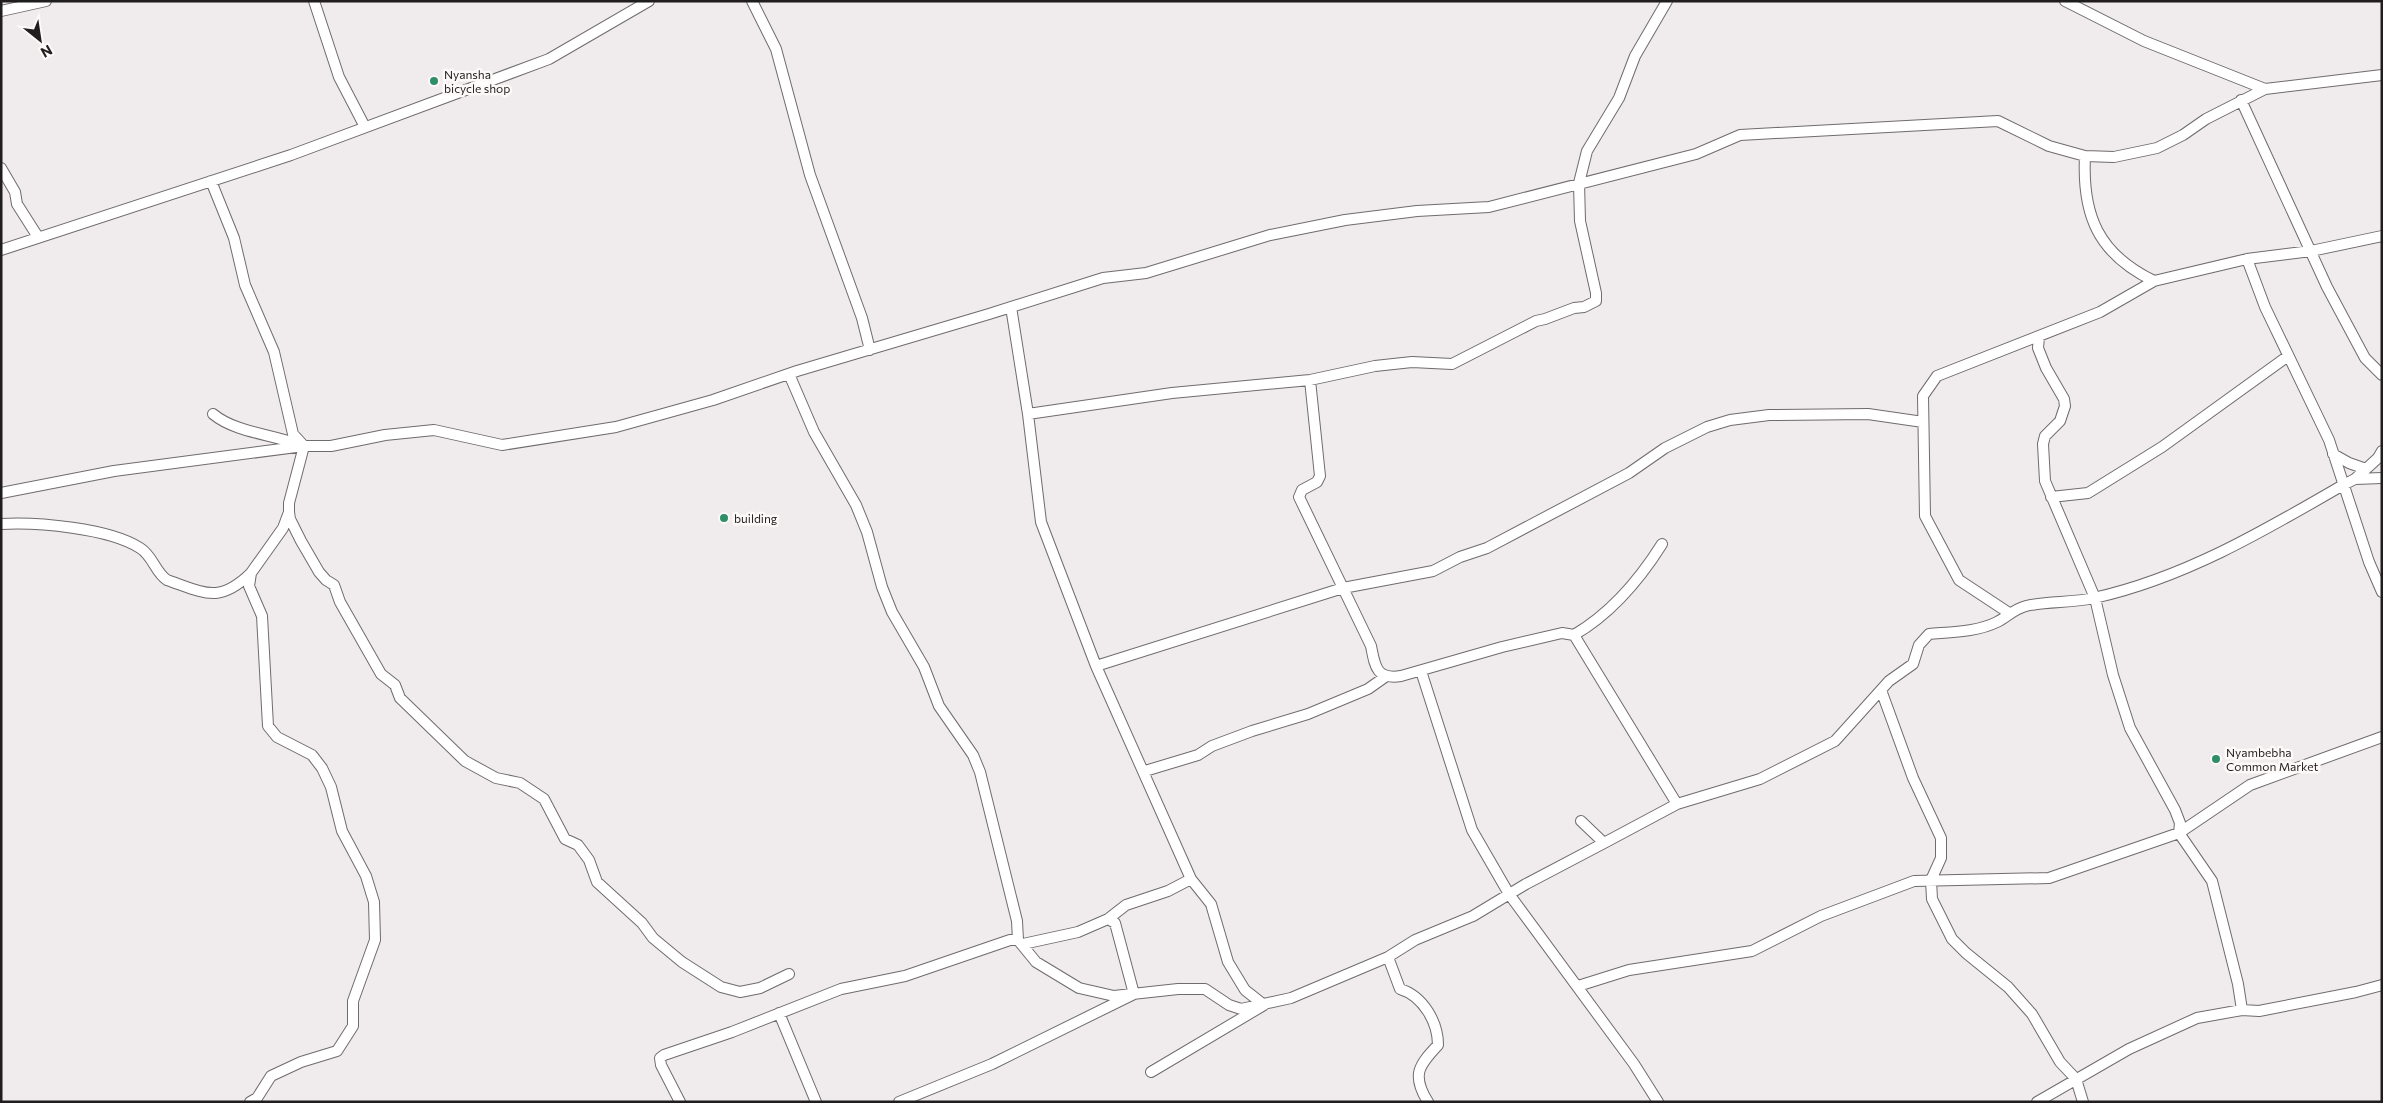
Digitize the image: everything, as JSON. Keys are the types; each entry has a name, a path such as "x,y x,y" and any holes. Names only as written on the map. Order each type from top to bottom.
{"street":[{"path":"1,11 46,1"},
{"path":"314,1 339,78 365,127"},
{"path":"752,1 776,49 810,175 863,322 870,350"},
{"path":"1028,414 1172,393 1310,380 1375,366 1412,362 1452,364 1536,321 1574,308 1591,305 1596,301 1596,293 1580,221 1579,183 1587,152 1619,98 1635,56 1666,1"},
{"path":"2065,1 2144,41 2265,89"},
{"path":"1,250 211,181 549,59 645,2"},
{"path":"1,493 114,471 304,446 331,446 385,435 434,430 502,445 616,427 713,400 789,374 1103,278 1146,274 1270,234 1345,220 1489,207 1696,154 1740,135 1998,121 2049,146 2085,156 2114,157 2156,148 2265,89 2382,75"},
{"path":"2242,100 2327,288 2365,358 2382,375"},
{"path":"2085,156 2084,181 2086,200 2100,237 2106,247 2136,271 2154,281"},
{"path":"1,168 15,192 17,204 38,237"},
{"path":"211,181 234,238 245,285 274,352 293,434 304,446"},
{"path":"2009,613 1960,580 1925,516 1923,396 1937,376 2100,312 2154,281 2247,259 2311,251 2382,236"},
{"path":"2247,259 2265,307 2329,440 2342,485 2369,562 2382,592"},
{"path":"1011,307 1028,414 1041,522 1096,666 1145,772 1191,879 1211,904 1228,962 1245,990 1264,1005"},
{"path":"2039,337 2038,348 2055,386 2064,399 2065,406 2060,421 2045,436 2043,444 2045,482 2095,598 2113,676 2130,728 2175,810 2180,823 2180,833 2212,881 2238,984 2242,1010"},
{"path":"2051,497 2088,493 2162,447 2288,356"},
{"path":"789,374 814,432 856,505 882,587 892,612 924,667 939,706 973,755 980,772 1017,921 1020,942 1036,962 1079,988 1114,996 1197,988 1206,989 1229,1005 1241,1009 1292,998 1388,957 1415,940 1473,916 1509,894 1677,804 1760,779 1835,741 1889,681 1914,664 1919,645 1929,634 1961,632 1978,628 1997,622 2009,613 2027,606 2095,598 2178,573 2214,556 2355,479 2378,458 2382,451"},
{"path":"1310,380 1320,476 1317,482 1302,490 1299,497 1371,646 1377,668 1385,677 1391,678 1421,671 1453,660 1562,633 1574,635 1604,614 1653,559 1662,544"},
{"path":"213,414 232,426 282,437 304,446"},
{"path":"1096,666 1343,588 1433,571 1460,557 1486,548 1629,473 1665,448 1707,427 1730,420 1769,416 1868,414 1923,422"},
{"path":"304,446 289,503 290,519 319,572 334,585 340,602 381,674 395,686 400,698 465,761 496,778 520,782 544,799 565,839 578,845 589,860 597,882 642,923 653,938 682,962 721,987 730,990 753,990 790,974"},
{"path":"2333,454 2348,463 2366,470"},
{"path":"2355,479 2382,478"},
{"path":"1,524 100,532 141,548 152,558 161,575 167,580 213,594 228,592 250,572 283,528 289,512"},
{"path":"250,572 249,586 262,616 268,726 277,737 312,755 322,768 331,787 342,831 366,876 374,902 375,940 353,1001 353,1026 337,1051 301,1062 271,1076 257,1098 250,1102"},
{"path":"1574,635 1677,804"},
{"path":"1421,671 1472,830 1509,894 1634,1064 1658,1102"},
{"path":"1145,772 1198,755 1212,746 1252,731 1308,714 1368,689 1385,677"},
{"path":"1881,690 1912,778 1941,838 1941,858 1931,880 1932,900 1952,939 1966,953 2008,986 2032,1014 2060,1062 2076,1079 2083,1102"},
{"path":"1578,986 1629,970 1752,951 1821,916 1914,881 2050,878 2180,833 2250,785 2382,737"},
{"path":"1581,821 1604,842"},
{"path":"680,1102 661,1065 660,1058 664,1055 732,1032 841,989 904,976 1010,940 1020,942 1078,932 1108,919 1126,905 1168,891 1191,879"},
{"path":"1108,919 1115,923 1134,994"},
{"path":"1388,957 1400,989 1410,992 1422,1001 1438,1033 1438,1045 1422,1062 1418,1077 1428,1102"},
{"path":"2037,1102 2129,1049 2197,1018 2242,1010 2259,1011 2382,985"},
{"path":"899,1102 992,1064 1134,994"},
{"path":"1151,1072 1264,1005"},
{"path":"779,1013 816,1102"}],"place":[{"name":"Nyansha bicycle shop","path":"434,81"},
{"name":"building","path":"724,518"},
{"name":"Nyambebha Common Market","path":"2216,759"}]}
